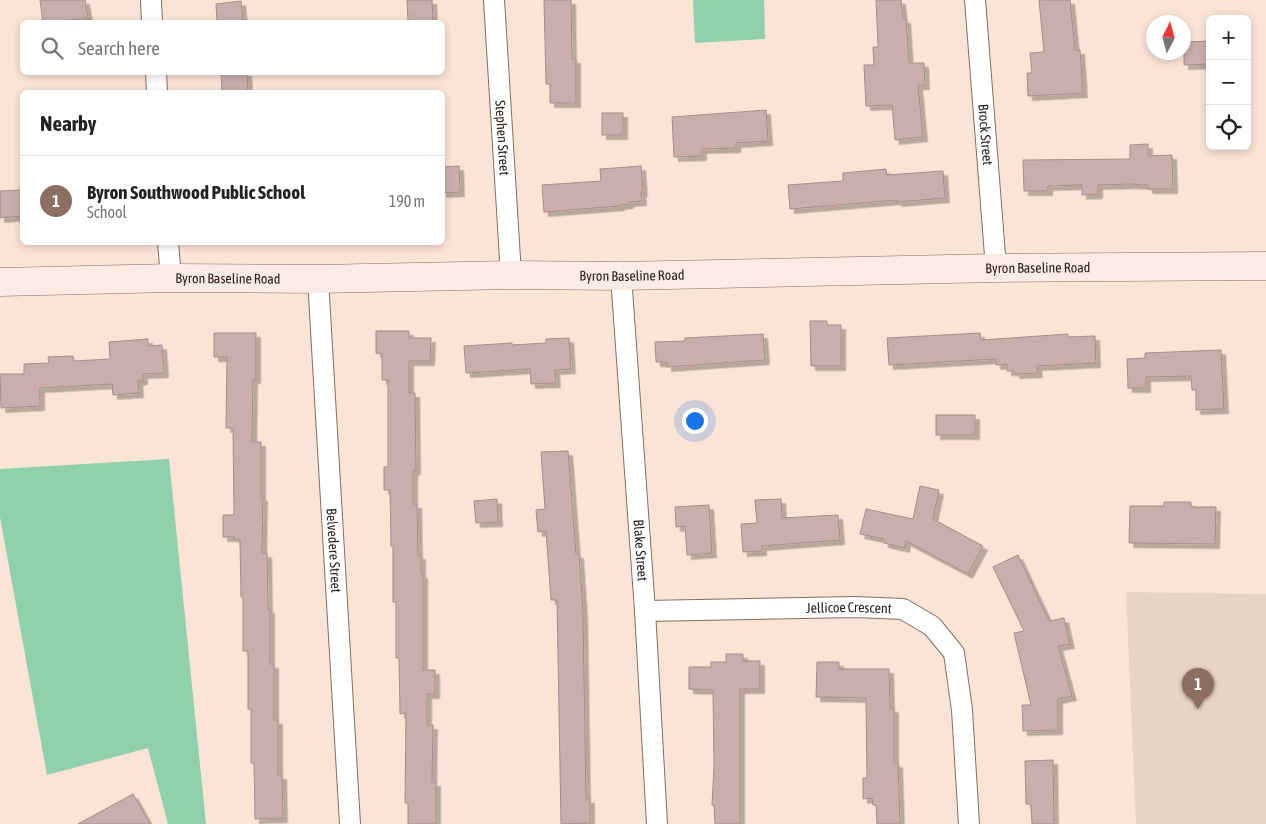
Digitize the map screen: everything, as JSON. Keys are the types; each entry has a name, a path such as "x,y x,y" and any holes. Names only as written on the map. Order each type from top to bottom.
{"main road":[{"name":"Byron Baseline Road","path":"0,282 171,278 318,279 511,275 621,276 996,268 1266,266"}],"street":[{"path":"151,0 152,20"},
{"name":"Stephen Street","path":"494,0 511,275"},
{"name":"Brock Street","path":"974,0 996,268"},
{"path":"156,75 158,90"},
{"path":"168,245 171,278"},
{"name":"Blake Street","path":"621,276 645,611 657,824"},
{"name":"Belvedere Street","path":"318,279 350,824"},
{"name":"Jellicoe Crescent","path":"645,611 855,608 903,610 932,626 954,653 962,710 969,824"}],"shaded area":[{"path":"1126,592 1266,594 1266,824 1136,824"}],"green space":[{"path":"693,0 764,0 765,39 695,43"},
{"path":"169,459 206,824 168,824 148,748 47,775 0,517 0,469"}],"building":[{"path":"40,0 85,0 88,18 43,20"},
{"path":"407,0 432,0 433,20 408,20"},
{"path":"544,0 571,0 572,59 576,59 576,103 550,103 550,84 546,84"},
{"path":"876,0 901,0 903,19 906,19 909,63 924,63 925,85 918,85 923,137 895,140 892,105 866,106 864,65 874,65 873,47 878,47"},
{"path":"1039,0 1070,0 1075,50 1080,50 1083,93 1028,96 1027,73 1032,73 1030,53 1044,52"},
{"path":"241,1 243,20 217,20 216,4"},
{"path":"1206,41 1206,64 1184,65 1184,60 1191,60 1191,42"},
{"path":"221,75 247,75 248,90 222,90"},
{"path":"766,110 768,141 736,143 736,148 702,149 702,156 674,157 672,117"},
{"path":"602,113 623,113 623,135 602,135"},
{"path":"1148,144 1148,156 1172,155 1173,189 1148,189 1148,185 1131,184 1098,185 1098,194 1082,195 1082,185 1048,186 1048,191 1024,191 1023,160 1130,159 1130,145"},
{"path":"459,166 460,192 445,193 445,167"},
{"path":"641,166 642,201 629,202 629,204 620,206 544,212 542,185 601,181 600,169"},
{"path":"886,169 887,175 943,171 945,198 790,209 788,185 843,181 843,173"},
{"path":"20,190 20,216 0,218 0,191"},
{"path":"810,321 827,321 827,325 841,325 841,366 811,366"},
{"path":"376,331 409,331 409,338 431,338 430,361 409,361 409,393 415,393 416,470 413,471 413,504 417,504 418,555 421,555 421,574 423,574 423,670 435,670 435,694 427,694 427,725 433,725 432,782 436,782 436,824 408,824 408,803 405,803 406,713 400,714 399,658 396,658 396,602 393,602 390,490 384,490 384,467 388,467 388,380 382,380 382,354 376,353"},
{"path":"214,333 256,333 256,379 253,379 252,442 261,442 261,497 263,497 262,553 267,553 270,664 274,664 274,720 278,720 278,775 282,775 283,818 255,819 254,763 251,763 251,709 248,709 248,651 243,651 240,540 235,540 235,537 223,537 223,515 234,515 233,428 226,428 227,357 214,357"},
{"path":"980,333 981,340 1068,334 1068,337 1095,336 1096,363 1037,366 1038,373 1015,374 1015,371 1007,371 1007,364 996,365 996,359 889,365 887,338"},
{"path":"763,334 765,360 667,367 667,362 656,362 655,342 685,341 685,338"},
{"path":"569,338 571,369 555,370 556,383 531,384 530,369 466,373 464,346 546,343 546,339"},
{"path":"148,339 148,346 162,345 164,373 143,374 143,380 138,381 139,393 113,395 112,384 40,388 40,406 1,408 0,374 24,374 24,364 49,363 48,357 73,356 74,361 110,359 109,342"},
{"path":"1221,350 1224,409 1196,410 1196,390 1192,390 1191,376 1146,377 1146,388 1128,388 1127,359 1145,358 1145,353"},
{"path":"936,415 975,415 975,435 936,435"},
{"path":"568,451 576,554 579,554 583,613 586,799 590,799 590,823 561,824 557,600 551,600 546,531 538,532 536,510 545,509 541,452"},
{"path":"920,486 939,490 933,519 983,546 968,574 906,541 905,548 884,543 884,539 860,534 866,509 913,519"},
{"path":"497,499 498,522 476,523 474,501"},
{"path":"781,499 782,518 838,515 840,540 762,546 762,551 743,552 741,524 757,523 755,500"},
{"path":"1164,502 1191,502 1191,507 1216,507 1215,544 1129,543 1130,506 1164,506"},
{"path":"709,505 712,553 687,555 685,526 676,527 675,507"},
{"path":"1018,555 1049,621 1064,618 1070,644 1058,646 1072,696 1058,699 1058,730 1023,731 1022,705 1031,705 1014,633 1024,631 993,567"},
{"path":"726,654 743,654 743,661 760,661 760,689 740,689 740,824 715,824 714,805 712,805 714,767 713,690 689,689 689,667 711,667 711,662 726,662"},
{"path":"817,662 839,662 839,669 889,669 890,708 894,708 894,763 898,763 900,824 877,824 876,805 873,805 872,798 863,799 863,778 867,778 866,698 816,697"},
{"path":"1053,760 1054,824 1032,824 1031,804 1026,804 1025,761"},
{"path":"133,794 150,824 78,824"}],"place":[{"name":"Byron Southwood Public School","path":"1198,709"}]}
